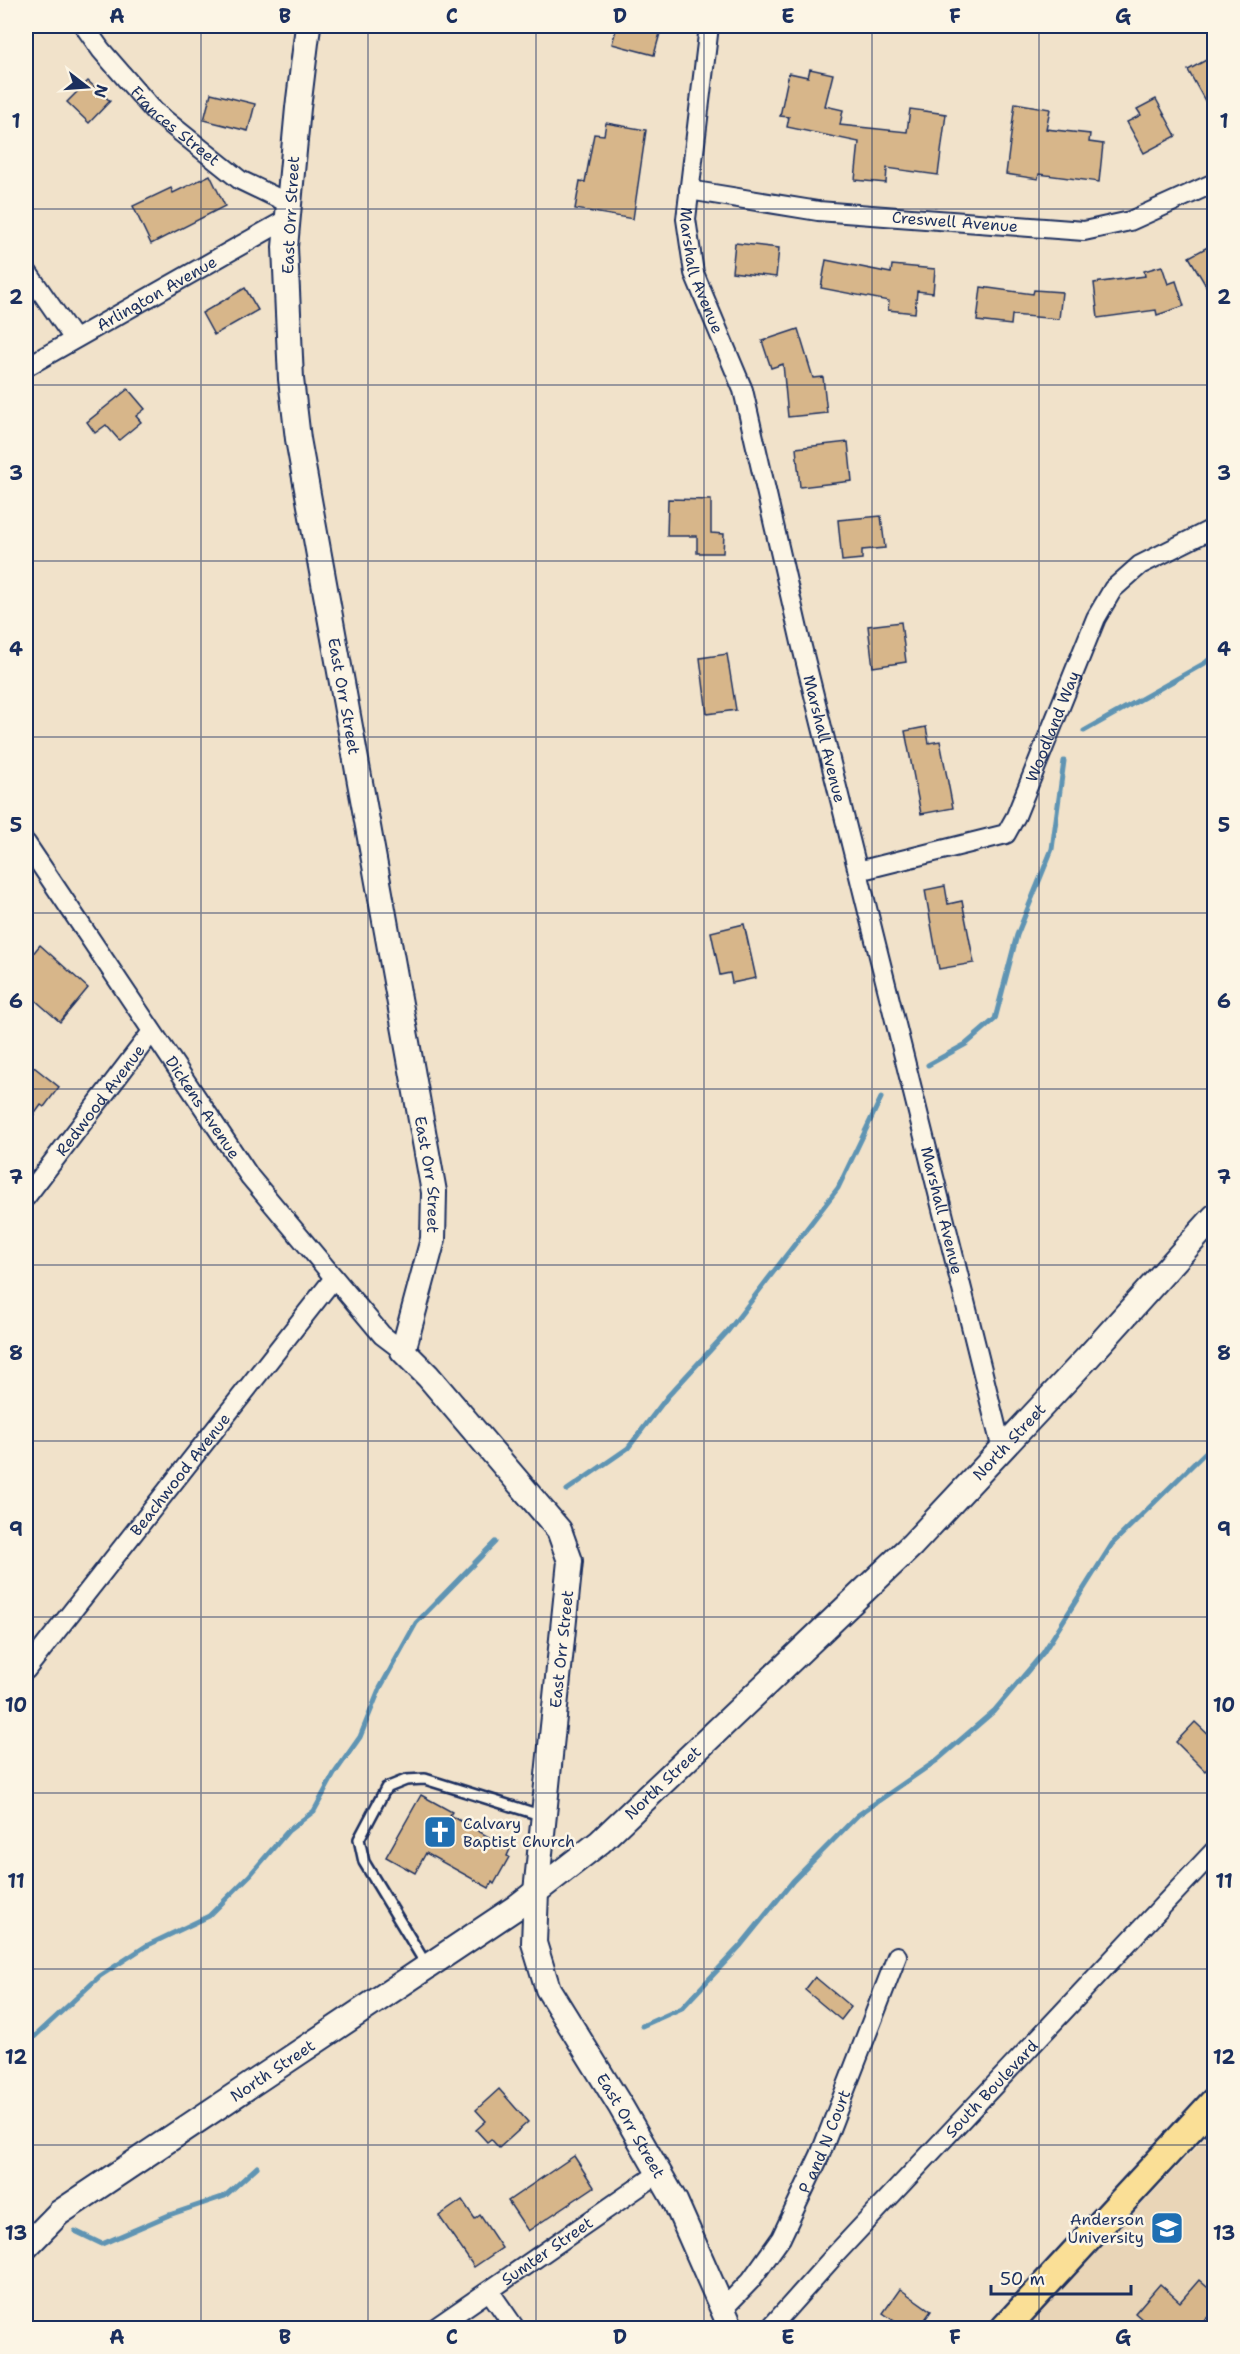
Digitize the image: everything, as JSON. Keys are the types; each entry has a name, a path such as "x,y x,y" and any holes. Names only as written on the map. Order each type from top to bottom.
{"main road":[{"path":"1005,2328 1215,2102"}],"street":[{"name":"Frances Street","path":"84,26 101,50 154,111 240,180 287,211"},
{"name":"East Orr Street","path":"308,26 285,247 291,378 298,439 434,1192 434,1239 403,1351 428,1376 559,1530 570,1561 543,1816 534,1943 548,1989 621,2107 675,2201 727,2318"},
{"name":"Marshall Avenue","path":"709,26 686,219 694,273 743,390 802,647 1002,1450"},
{"name":"Creswell Avenue","path":"689,190 818,211 1084,231 1130,221 1215,183"},
{"name":"Arlington Avenue","path":"26,367 287,211"},
{"path":"26,270 74,339"},
{"name":"Woodland Way","path":"858,872 1006,834 1016,816 1096,618 1113,588 1140,565 1215,528"},
{"name":"Dickens Avenue","path":"26,843 151,1033 250,1177 382,1335 403,1351"},
{"name":"Redwood Avenue","path":"26,1197 151,1033"},
{"name":"North Street","path":"26,2247 59,2213 515,1908 600,1842 912,1545 1215,1217"},
{"name":"Beachwood Avenue","path":"26,1670 334,1278"},
{"name":"South Boulevard","path":"770,2328 835,2255 1212,1859"},
{"name":"P and N Court","path":"727,2318 781,2238 820,2155 897,1956"},
{"name":"Sumter Street","path":"435,2328 659,2173"},
{"path":"490,2292 515,2328"}],"lane":[{"path":"428,1966 364,1862 359,1839 386,1788 406,1780 425,1779 543,1816"}],"shaded area":[{"name":"Anderson University","path":"1214,2128 1214,2328 1025,2328"}],"building":[{"path":"617,26 662,26 654,55 612,44"},
{"path":"1215,55 1215,119 1188,70"},
{"path":"810,69 833,74 825,106 843,110 840,125 907,132 910,109 946,114 938,175 887,168 886,183 855,180 859,142 787,127 789,117 780,116 789,73 808,77"},
{"path":"88,81 110,101 89,123 67,102"},
{"path":"211,93 255,104 248,131 204,120"},
{"path":"1156,99 1176,136 1144,153 1127,122 1141,115 1137,109"},
{"path":"1015,103 1050,109 1046,129 1090,134 1089,142 1103,144 1099,182 1039,174 1038,179 1006,174"},
{"path":"606,123 646,130 633,219 575,209 580,181 585,182 594,134 604,135"},
{"path":"210,175 225,206 151,244 133,206 171,188 173,193"},
{"path":"735,243 779,248 776,277 732,272"},
{"path":"1215,243 1215,301 1189,257"},
{"path":"826,260 891,273 892,265 935,269 933,293 917,291 915,313 888,310 889,301 821,288"},
{"path":"1162,266 1168,284 1176,281 1184,306 1157,315 1156,310 1098,318 1094,283 1145,276 1144,271"},
{"path":"981,287 1033,294 1034,290 1062,292 1059,319 1012,315 1011,325 977,321"},
{"path":"245,288 258,310 214,335 202,313"},
{"path":"798,329 813,378 823,377 827,413 788,417 783,364 771,368 762,341"},
{"path":"128,389 145,409 136,416 141,422 119,440 106,425 95,433 87,422"},
{"path":"848,442 852,481 800,487 796,448"},
{"path":"668,499 711,500 711,533 724,534 723,553 697,553 697,536 667,536"},
{"path":"881,516 885,548 862,550 862,559 842,561 838,520"},
{"path":"901,622 906,662 873,667 868,626"},
{"path":"727,654 736,710 707,714 700,658"},
{"path":"926,727 929,743 940,741 953,808 921,814 905,731"},
{"path":"945,886 948,904 962,901 974,963 939,969 925,890"},
{"path":"744,924 756,978 732,983 730,973 720,975 711,932"},
{"path":"40,945 88,988 60,1022 26,992 26,962"},
{"path":"34,1067 59,1087 44,1107 41,1105 26,1126 26,1079"},
{"path":"1195,1722 1215,1741 1215,1761 1205,1771 1176,1742"},
{"name":"Calvary Baptist Church","path":"421,1795 452,1812 450,1815 510,1849 507,1856 509,1857 494,1884 492,1882 489,1888 426,1853 415,1873 386,1857"},
{"path":"815,1977 851,2007 841,2020 805,1990"},
{"path":"499,2089 528,2122 499,2148 491,2139 487,2142 476,2130 486,2121 476,2110"},
{"path":"574,2156 594,2187 528,2231 508,2201"},
{"path":"462,2200 475,2219 480,2215 502,2248 474,2267 439,2216"},
{"path":"1199,2280 1215,2294 1215,2309 1198,2328 1152,2328 1135,2313 1160,2284 1180,2302"},
{"path":"900,2289 931,2311 919,2328 904,2328 883,2313"}],"waterway":[{"path":"1084,731 1205,663 1214,655"},
{"path":"928,1065 966,1044 995,1019 1017,935 1052,849 1064,761"},
{"path":"567,1490 628,1448 668,1396 728,1331 838,1188 881,1098"},
{"path":"642,2026 682,2008 741,1945 793,1881 858,1815 936,1761 994,1711 1043,1653 1112,1544 1214,1444"},
{"path":"26,2043 100,1976 146,1946 209,1916 250,1875 288,1831 314,1811 334,1774 360,1737 380,1688 416,1623 495,1542"},
{"path":"75,2231 102,2244 169,2215 225,2196 257,2167"}],"place":[{"name":"Calvary Baptist Church","path":"440,1832"},
{"name":"Anderson University","path":"1167,2228"}]}
